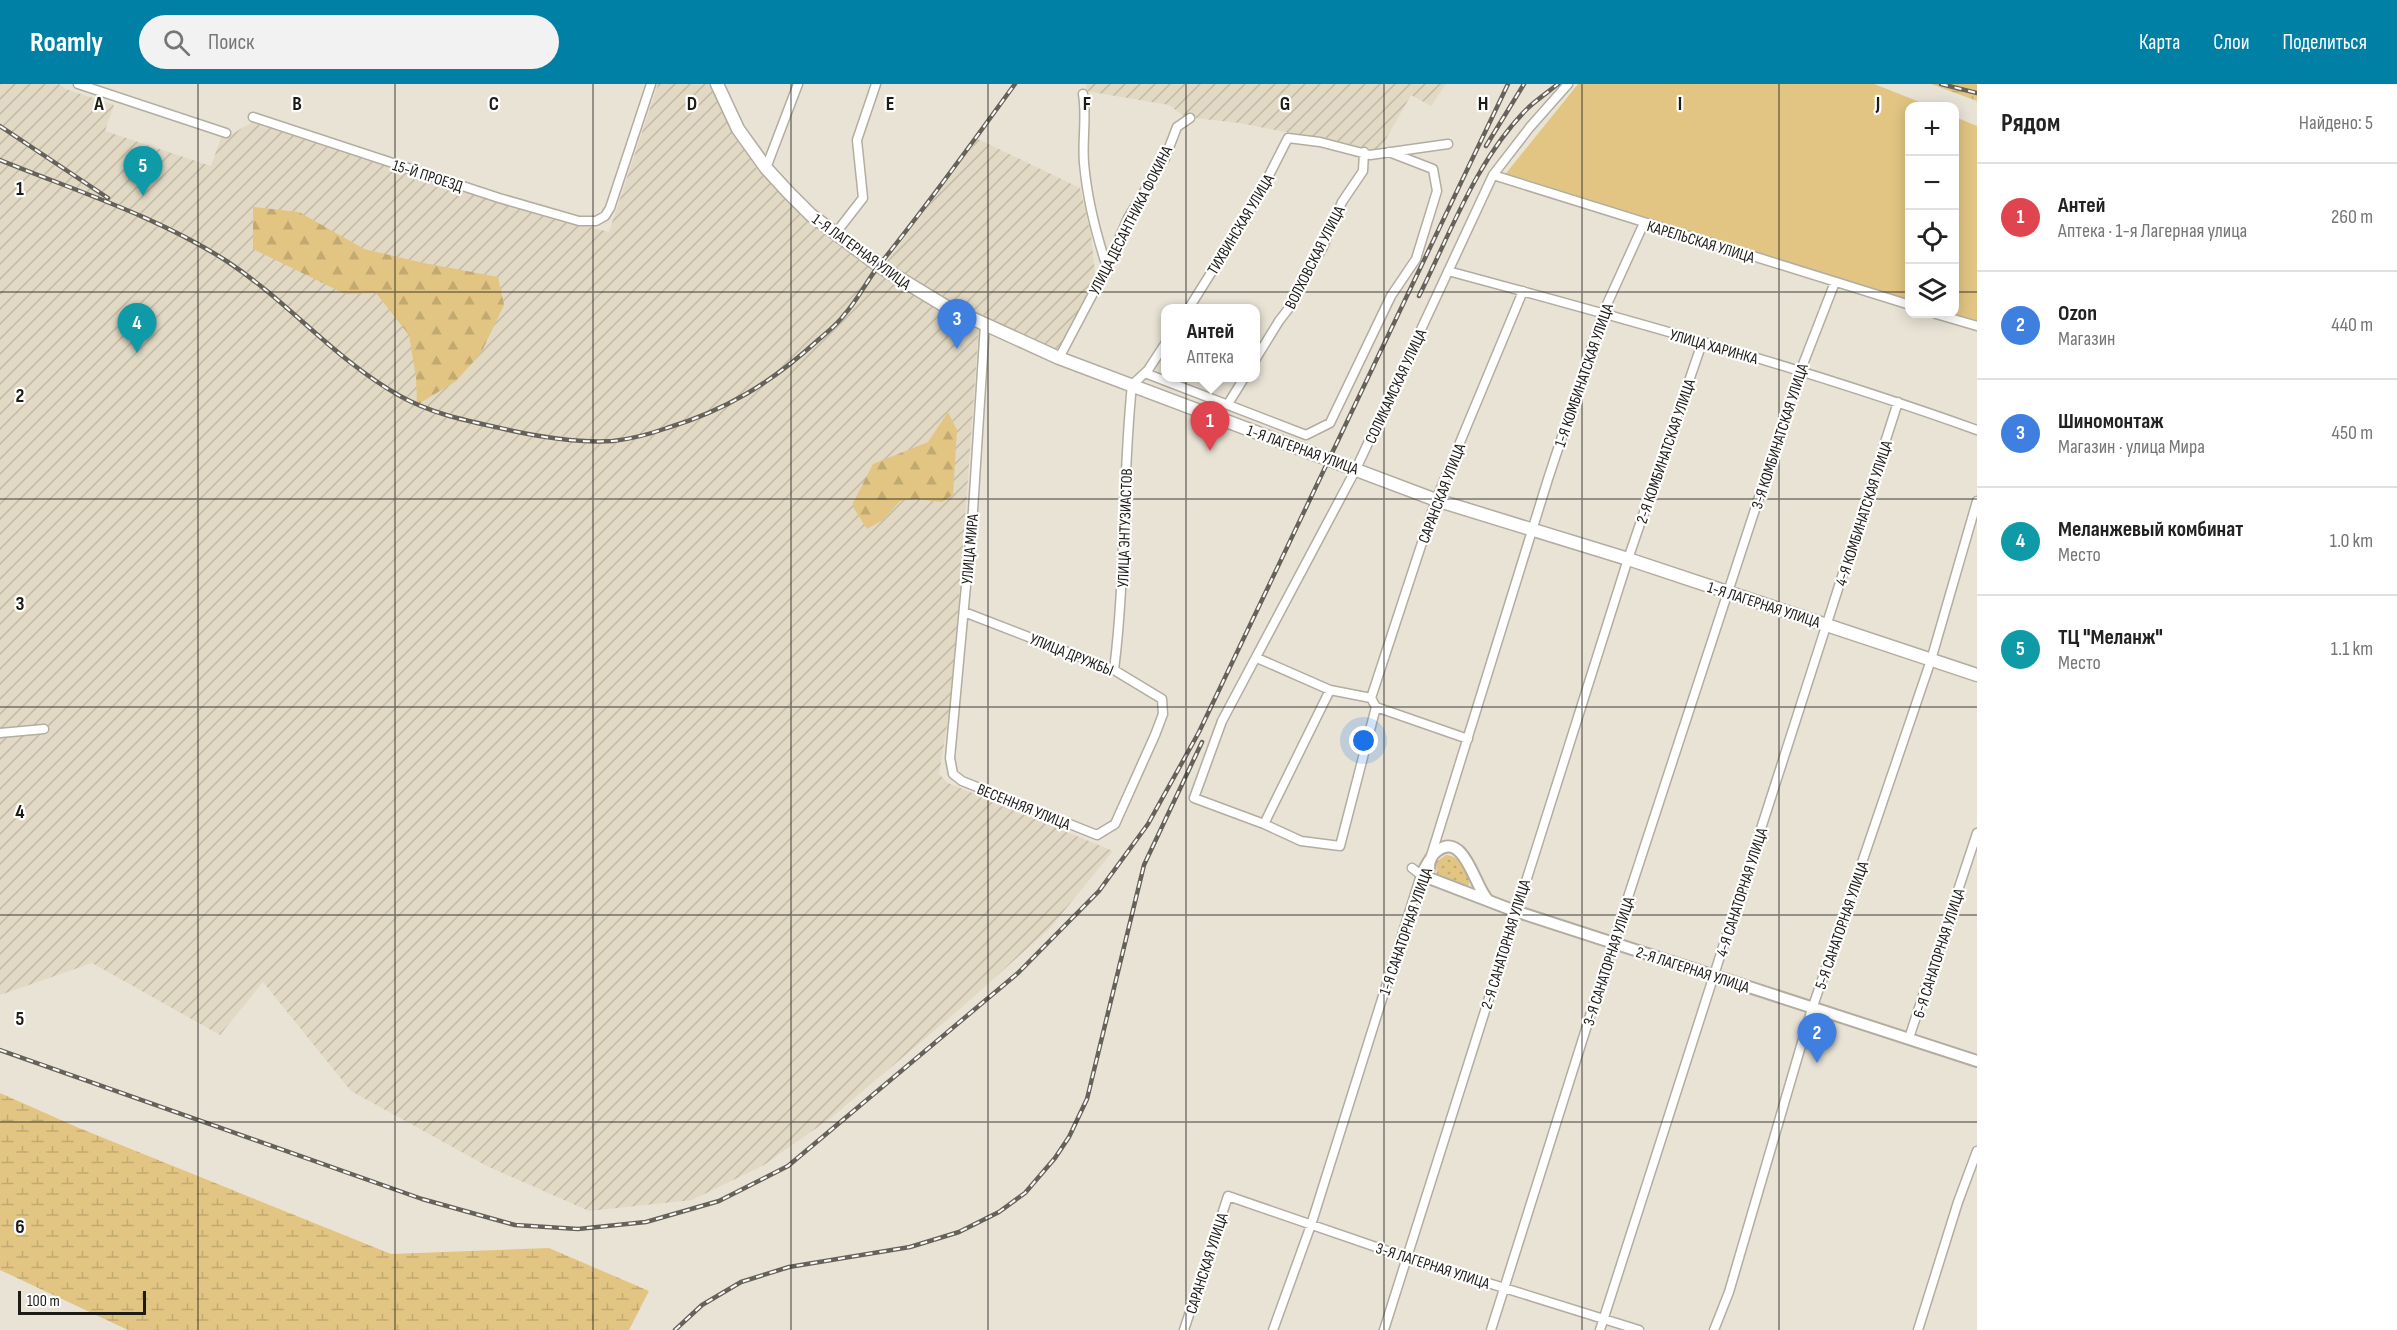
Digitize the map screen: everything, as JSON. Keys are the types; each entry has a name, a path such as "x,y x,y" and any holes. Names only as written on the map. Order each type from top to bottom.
{"main road":[{"name":"1-Я ЛАГЕРНАЯ УЛИЦА","path":"717,84 738,129 766,168 811,215 911,287 945,306 1059,358 1436,500 1628,559 1977,675"}],"street":[{"path":"78,84 226,133"},
{"name":"15-Й ПРОЕЗД","path":"253,117 529,207 579,221 597,221 605,216 610,208 651,84"},
{"path":"766,168 798,84"},
{"path":"835,234 863,198 857,140 876,84"},
{"name":"СОЛИКАМСКАЯ УЛИЦА","path":"1264,824 1194,798 1222,722 1356,469 1493,176 1530,126 1568,84"},
{"path":"1083,94 1085,105 1083,161 1095,224 1107,267"},
{"name":"УЛИЦА ДЕСАНТНИКА ФОКИНА","path":"1059,358 1107,267 1128,218 1165,158 1177,126 1190,118"},
{"name":"ТИХВИНСКАЯ УЛИЦА","path":"1191,304 1256,201 1288,138 1320,141 1364,152"},
{"path":"1364,152 1370,155 1449,144"},
{"name":"ВОЛХОВСКАЯ УЛИЦА","path":"1260,352 1289,309 1306,273 1322,249 1342,202 1363,171 1364,152"},
{"path":"1168,382 1306,435 1330,423 1391,296 1416,259 1437,191 1433,169 1389,152"},
{"name":"КАРЕЛЬСКАЯ УЛИЦА","path":"1493,176 1905,303"},
{"name":"1-Я КОМБИНАТСКАЯ УЛИЦА","path":"1532,531 1603,313 1644,223"},
{"name":"УЛИЦА ХАРИНКА","path":"1448,271 1603,313 1800,372 1898,402 1977,430"},
{"name":"3-Я КОМБИНАТСКАЯ УЛИЦА","path":"1728,592 1800,372 1835,282"},
{"name":"САРАНСКАЯ УЛИЦА","path":"1371,698 1436,500 1523,291"},
{"path":"1950,318 1977,326"},
{"name":"УЛИЦА МИРА","path":"953,774 950,758 964,612 985,324"},
{"name":"2-Я КОМБИНАТСКАЯ УЛИЦА","path":"1628,559 1702,343"},
{"path":"1132,384 1144,373 1161,350"},
{"path":"1144,373 1161,379"},
{"path":"1228,404 1242,382"},
{"name":"УЛИЦА ЭНТУЗИАСТОВ","path":"1114,670 1121,614 1124,513 1132,384"},
{"name":"4-Я КОМБИНАТСКАЯ УЛИЦА","path":"1827,625 1898,402"},
{"name":"5-Я САНАТОРНАЯ УЛИЦА","path":"1714,1330 1729,1292 1813,1008 1931,660 1977,501"},
{"name":"1-Я САНАТОРНАЯ УЛИЦА","path":"1273,1330 1311,1225 1417,872 1430,861 1532,531"},
{"name":"2-Я САНАТОРНАЯ УЛИЦА","path":"1384,1330 1628,559"},
{"name":"3-Я САНАТОРНАЯ УЛИЦА","path":"1491,1330 1613,943 1728,592"},
{"name":"УЛИЦА ДРУЖБЫ","path":"964,612 1114,670 1162,699 1163,714 1115,824 1097,835"},
{"name":"4-Я САНАТОРНАЯ УЛИЦА","path":"1600,1330 1827,625"},
{"path":"1257,658 1330,690 1371,698 1376,707 1468,739"},
{"path":"1330,690 1264,824 1301,841 1340,846 1376,707"},
{"path":"0,733 44,729"},
{"name":"ВЕСЕННЯЯ УЛИЦА","path":"953,774 962,781 1097,835"},
{"name":"6-Я САНАТОРНАЯ УЛИЦА","path":"1910,1038 1977,833"},
{"path":"1439,883 1431,874 1430,861 1437,851 1449,847 1459,851 1473,872 1480,892 1488,900"},
{"name":"2-Я ЛАГЕРНАЯ УЛИЦА","path":"1417,872 1439,883 1515,911 1977,1060"},
{"path":"1918,1330 1954,1212 1977,1151"},
{"name":"САРАНСКАЯ УЛИЦА","path":"1184,1330 1228,1196"},
{"name":"3-Я ЛАГЕРНАЯ УЛИЦА","path":"1228,1196 1408,1257 1639,1330"}],"shaded area":[{"path":"0,84 59,84 66,89 114,105 105,131 211,166 222,135 227,137 254,121 498,202 609,232 658,84 709,84 723,113 759,171 801,214 844,247 979,327 952,695 939,774 948,783 1113,851 1050,928 961,1008 832,1117 764,1165 692,1200 589,1211 487,1166 351,1091 263,982 220,1035 92,963 0,995"},
{"path":"1086,84 1446,84 1431,106 1411,95 1379,151 1367,151 1240,123 1185,117 1169,105 1086,91"},
{"path":"978,139 1080,188 1091,235 1095,273 1090,291 1060,352 931,293 884,265"}],"green space":[{"path":"1578,84 1874,84 1920,102 1905,102 1905,301 1503,177"},
{"path":"1931,84 1977,84 1977,101"},
{"path":"1959,119 1977,126 1977,323 1959,318"},
{"path":"253,207 299,212 364,249 498,277 504,305 481,353 456,381 417,405 416,378 409,335 376,293 345,294 253,249"},
{"path":"948,412 957,430 953,495 942,502 916,499 900,501 883,520 867,529 853,507 853,503 873,464 928,442"},
{"path":"1446,855 1455,858 1463,865 1468,875 1469,885 1466,887 1437,875 1436,862"},
{"path":"0,1093 79,1128 391,1254 549,1248 649,1291 629,1330 128,1330 0,1270"}],"railway":[{"path":"0,160 146,218 202,246 228,262 272,295 333,348 376,381 427,409 525,434 575,441 613,441 661,430 728,404 782,370 831,329 854,303 875,270 1015,84"},
{"path":"0,1050 422,1199 515,1225 578,1229 646,1222 719,1201 788,1166 1018,973 1099,891 1148,824 1199,732 1508,84"},
{"path":"1486,146 1524,84"},
{"path":"1419,296 1466,197 1494,149 1529,107 1558,84"},
{"path":"1941,84 1977,93"},
{"path":"0,126 108,198"},
{"path":"675,1330 702,1305 741,1282 789,1267 910,1247 959,1232 999,1212 1025,1193 1055,1158 1069,1137 1087,1099 1144,865 1202,742"}],"place":[{"name":"ТЦ \"Меланж\"","path":"143,196"},
{"name":"Шиномонтаж","path":"957,349"},
{"name":"Меланжевый комбинат","path":"137,353"},
{"name":"Антей","path":"1210,451"},
{"name":"Ozon","path":"1817,1063"}]}
